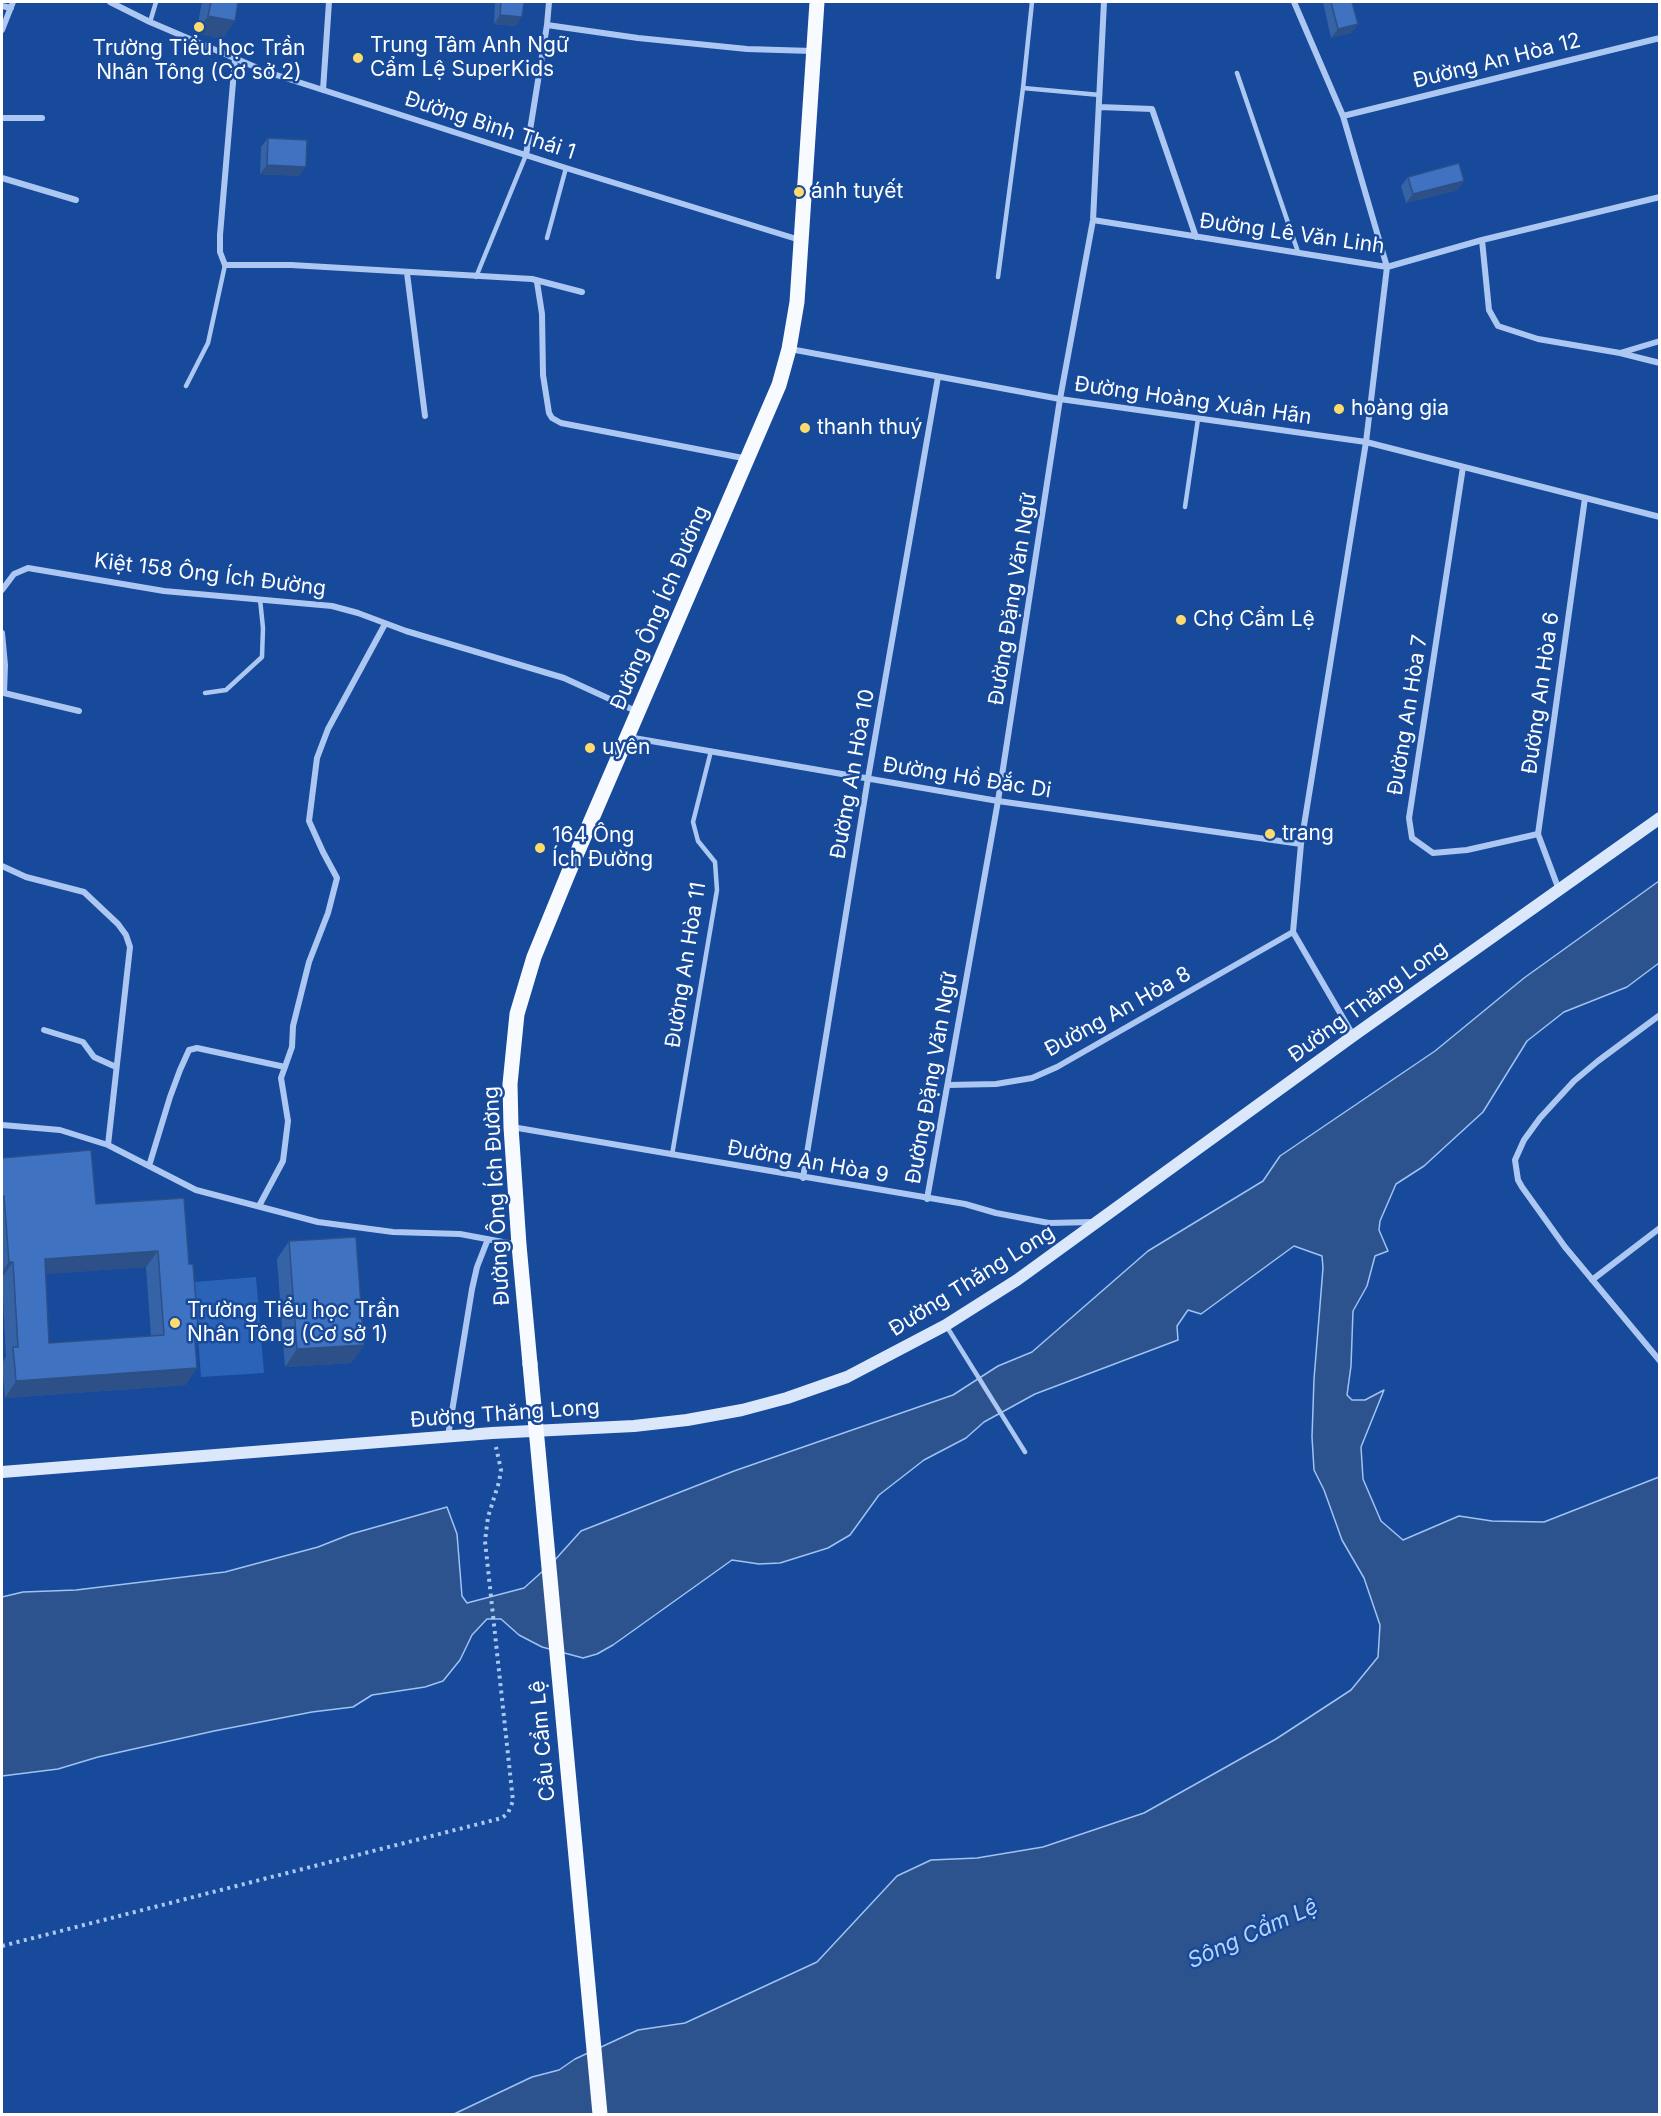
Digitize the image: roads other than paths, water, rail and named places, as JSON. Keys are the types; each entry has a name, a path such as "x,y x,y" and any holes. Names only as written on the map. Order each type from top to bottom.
{"main road":[{"name":"Đường Ông Ích Đường","path":"530,1364 511,1127 510,1084 516,1014 534,957 779,385 789,349 797,302 817,2"},
{"name":"Cầu Cẩm Lệ","path":"530,1364 600,2115"}],"street":[{"name":"Đường Bình Thái 1","path":"110,2 236,59 323,90 800,240"},
{"path":"323,90 329,2"},
{"path":"526,154 549,2"},
{"name":"Đường Đặng Văn Ngữ","path":"927,1199 999,801 1060,399 1093,220 1104,2"},
{"path":"1294,2 1343,116 1388,267 1366,442 1302,843 1293,932 1353,1036"},
{"path":"2,6 12,5 2,30"},
{"path":"547,25 638,38 747,49 813,51"},
{"name":"Đường An Hòa 12","path":"1343,116 1659,38"},
{"path":"236,59 220,235 220,252 225,265 291,265 532,279 582,292"},
{"path":"1099,107 1152,109 1196,237"},
{"path":"2,118 42,118"},
{"path":"2,178 76,200"},
{"name":"Đường Lê Văn Linh","path":"1093,220 1388,267 1482,240 1659,197"},
{"path":"1482,240 1489,310 1498,327 1538,339 1620,353 1659,363"},
{"path":"407,273 425,416"},
{"path":"537,282 542,314 543,375 549,413 556,421 748,459"},
{"path":"1620,353 1659,341"},
{"name":"Đường Hoàng Xuân Hãn","path":"789,349 1060,399 1366,442 1659,517"},
{"name":"Đường An Hòa 10","path":"803,1178 868,778 938,377"},
{"name":"Đường An Hòa 7","path":"1463,467 1409,818 1412,838 1433,854 1467,850 1538,834"},
{"name":"Đường An Hòa 6","path":"1559,890 1538,834 1585,498"},
{"name":"Kiệt 158 Ông Ích Đường","path":"2,590 14,574 28,568 164,591 332,606 556,675 639,712"},
{"path":"260,1206 283,1161 288,1121 281,1078 292,1047 293,1026 309,962 328,913 338,878 309,821 317,758 328,729 385,624"},
{"path":"2,633 5,665 4,693 79,711"},
{"name":"Đường Hồ Đắc Di","path":"628,737 999,801 1302,843"},
{"name":"Đường Thăng Long","path":"2,1472 492,1432 634,1426 687,1420 742,1410 787,1398 847,1377 946,1325 1017,1280 1659,818"},
{"path":"2,866 26,877 84,892 118,924 126,935 130,947 108,1144"},
{"name":"Đường An Hòa 8","path":"948,1085 996,1084 1032,1078 1057,1067 1293,932"},
{"path":"1659,1015 1574,1081 1540,1118 1524,1140 1515,1160 1518,1180 1522,1187 1565,1247 1659,1361"},
{"path":"44,1030 83,1042 94,1057 116,1067"},
{"path":"149,1166 170,1097 189,1050 197,1048 285,1067"},
{"path":"2,1125 60,1131 108,1144 196,1190 318,1222 393,1232 460,1234 519,1245"},
{"name":"Đường An Hòa 9","path":"511,1127 965,1204 996,1213 1049,1223 1099,1222"},
{"path":"1592,1280 1659,1228"},
{"path":"448,1436 472,1288 488,1239"}],"lane":[{"path":"150,22 156,2"},
{"path":"998,277 1032,2"},
{"path":"1237,73 1298,252"},
{"path":"1023,88 1100,95"},
{"path":"476,277 526,154"},
{"path":"547,238 566,168"},
{"path":"186,387 208,343 225,265"},
{"path":"1185,507 1198,419"},
{"path":"205,693 226,690 262,657 263,628 260,599"},
{"name":"Đường An Hòa 11","path":"672,1155 717,890 715,862 698,842 693,822 711,751"},
{"path":"946,1325 1025,1452"}],"water":[{"name":"Sông Cẩm Lệ","path":"1659,881 1659,963 1627,987 1564,1012 1527,1041 1483,1112 1424,1166 1396,1184 1380,1221 1379,1230 1388,1251 1375,1256 1367,1286 1353,1311 1351,1366 1347,1395 1352,1400 1365,1400 1384,1390 1361,1447 1363,1479 1381,1521 1403,1540 1459,1516 1492,1521 1544,1522 1659,1477 1659,2114 454,2114 532,2077 559,2070 575,2059 638,2030 685,2023 817,1962 897,1876 931,1860 977,1858 1043,1847 1144,1813 1276,1739 1351,1690 1378,1657 1380,1625 1364,1578 1342,1540 1324,1490 1314,1470 1312,1437 1314,1379 1322,1256 1294,1246 1201,1314 1188,1310 1177,1326 1178,1340 1035,1394 984,1422 966,1438 924,1460 879,1495 850,1535 828,1548 780,1563 759,1564 732,1560 597,1654 583,1658 542,1647 519,1635 501,1619 487,1619 472,1635 460,1660 443,1681 425,1687 372,1695 353,1707 312,1712 214,1731 98,1757 58,1769 2,1776 2,1597 23,1592 76,1590 225,1572 318,1547 351,1534 447,1507 457,1534 462,1596 467,1603 524,1588 553,1562 581,1531 734,1471 953,1395 998,1366 1032,1352 1148,1251 1263,1181 1280,1156 1435,1051 1524,978"}],"place":[{"name":"Trường Tiểu học Trần Nhân Tông (Cơ sở 2)","path":"199,27"},
{"name":"Trung Tâm Anh Ngữ Cẩm Lệ SuperKids","path":"358,58"},
{"name":"ánh tuyết","path":"799,192"},
{"name":"hoàng gia","path":"1339,409"},
{"name":"thanh thuý","path":"805,428"},
{"name":"Chợ Cẩm Lệ","path":"1181,620"},
{"name":"uyên","path":"590,748"},
{"name":"trang","path":"1270,834"},
{"name":"164 Ông Ích Đường","path":"540,848"},
{"name":"Trường Tiểu học Trần Nhân Tông (Cơ sở 1)","path":"175,1323"}]}
